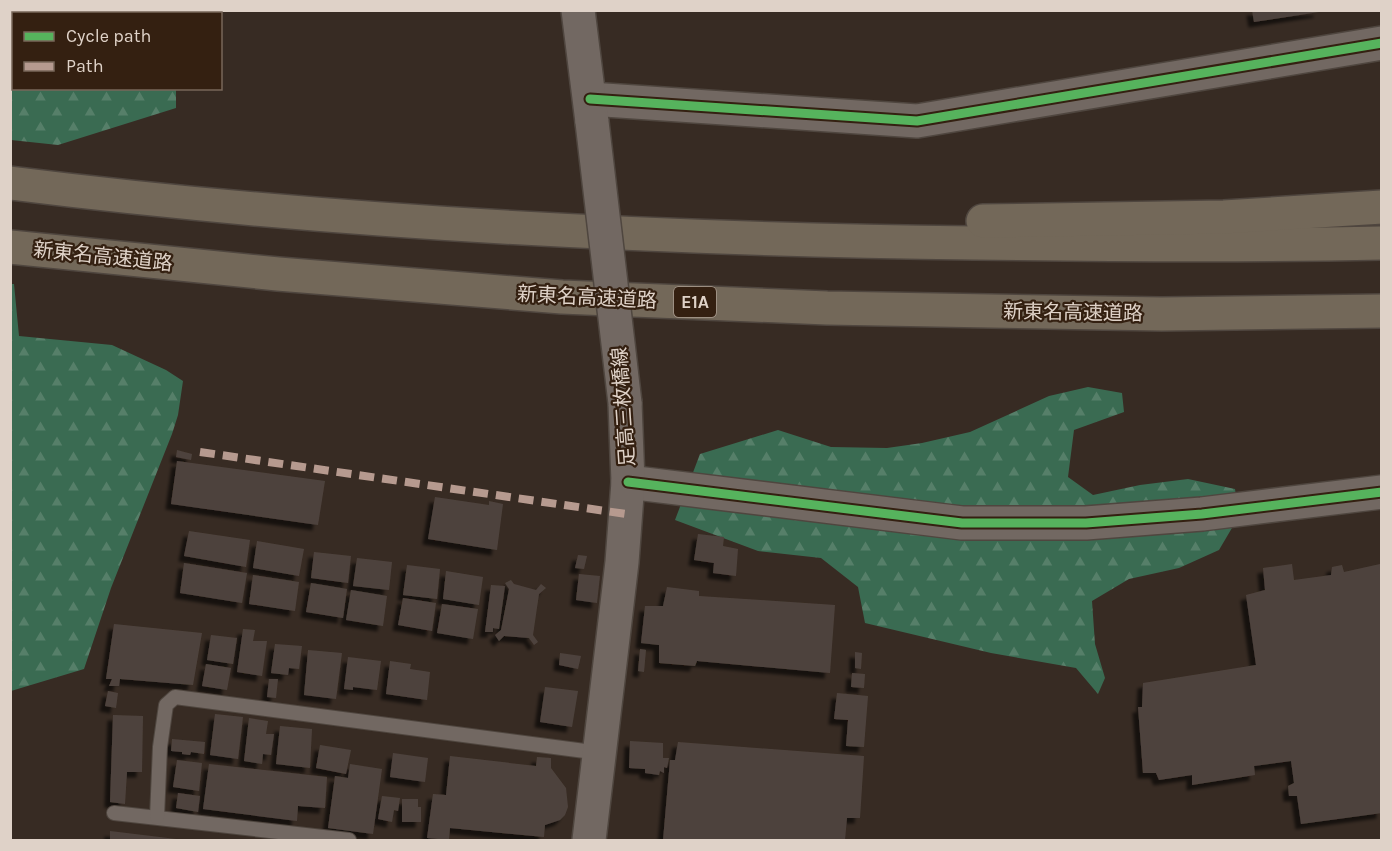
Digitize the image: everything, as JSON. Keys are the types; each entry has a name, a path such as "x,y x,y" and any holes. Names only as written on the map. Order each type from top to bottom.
{"highway":[{"path":"12,183 266,210 516,230 786,241 1228,246 1382,243"},
{"path":"516,230 1224,217 1382,207"},
{"name":"新東名高速道路","path":"11,247 278,274 562,297 826,308 1114,313 1382,311"}],"street":[{"name":"足高三枚橋線","path":"578,10 625,403 628,482 622,562 589,840"},
{"path":"591,111 917,121 1382,43"},
{"path":"628,482 962,523 1086,523 1202,514 1382,492"}],"lane":[{"path":"157,817 160,747 166,705 175,697 600,753"},
{"path":"114,813 349,840"}],"green space":[{"path":"11,10 173,11 12,12 12,90 176,90 176,108 58,145 11,140"},
{"path":"11,284 14,284 19,336 112,345 166,370 183,381 178,415 172,434 111,588 84,669 11,691"},
{"path":"1088,387 1122,393 1124,412 1074,430 1068,477 1093,495 1140,485 1188,479 1235,489 1239,516 1219,550 1179,568 1129,579 1092,601 1095,644 1105,678 1098,694 1076,668 991,653 865,623 858,587 821,558 758,551 675,520 700,454 778,430 831,447 887,448 922,443 970,432 1049,396"}],"building":[{"path":"1252,10 1319,10 1319,12 1254,22"},
{"path":"177,450 192,454 191,460 176,457"},
{"path":"177,461 325,481 318,525 171,504"},
{"path":"435,497 489,505 489,501 503,504 497,550 428,539"},
{"path":"189,531 250,540 246,567 184,556"},
{"path":"698,534 724,537 723,546 738,549 736,576 713,573 714,563 694,560"},
{"path":"257,541 304,549 299,576 253,568"},
{"path":"314,552 351,556 348,583 311,578"},
{"path":"578,555 587,556 584,569 575,568"},
{"path":"357,558 392,562 389,590 353,586"},
{"path":"184,563 247,573 242,603 180,593"},
{"path":"1292,564 1294,580 1331,575 1332,567 1342,565 1344,572 1380,564 1382,813 1301,824 1297,796 1289,796 1288,786 1294,783 1291,761 1254,766 1255,775 1192,785 1192,775 1159,780 1156,773 1143,773 1138,707 1142,707 1143,683 1256,665 1246,595 1265,590 1263,568"},
{"path":"407,565 440,569 437,599 403,595"},
{"path":"446,571 483,577 479,605 443,599"},
{"path":"579,574 600,576 597,603 576,600"},
{"path":"253,575 299,582 295,611 249,604"},
{"path":"511,580 514,584 536,590 541,584 546,588 539,594 533,635 538,642 534,645 529,638 504,636 499,641 495,635 501,630 509,589 505,583"},
{"path":"311,583 347,589 343,618 306,612"},
{"path":"491,585 505,586 499,629 493,628 493,632 485,632"},
{"path":"667,587 699,591 699,596 835,605 830,673 697,661 695,666 659,663 659,645 641,643 645,606 663,606"},
{"path":"351,590 387,596 383,626 346,620"},
{"path":"403,598 436,603 432,631 398,625"},
{"path":"442,604 478,609 473,639 437,633"},
{"path":"114,624 202,633 193,685 120,679 119,686 109,686 112,679 106,679"},
{"path":"243,629 255,630 253,641 267,641 262,676 237,672"},
{"path":"211,635 237,638 233,664 207,660"},
{"path":"275,644 302,646 299,669 289,668 288,675 271,673"},
{"path":"640,649 646,650 644,672 638,671"},
{"path":"308,650 342,653 336,699 304,695"},
{"path":"855,652 862,653 861,669 855,668"},
{"path":"560,653 581,656 578,669 559,665"},
{"path":"348,657 381,661 377,690 353,687 353,690 344,689"},
{"path":"390,661 411,664 410,669 430,672 427,700 386,694"},
{"path":"206,664 231,668 227,690 202,686"},
{"path":"852,673 865,674 864,688 851,687"},
{"path":"269,679 278,679 276,698 267,697"},
{"path":"545,687 578,691 572,727 540,722"},
{"path":"108,691 118,693 116,708 105,706"},
{"path":"837,693 868,696 864,747 846,746 848,720 834,719"},
{"path":"215,714 243,717 238,759 210,755"},
{"path":"113,715 143,716 142,772 127,772 125,804 110,802"},
{"path":"249,718 268,721 266,734 274,734 271,755 263,754 262,764 244,761"},
{"path":"280,726 312,729 310,768 276,764"},
{"path":"172,739 205,742 204,754 191,752 190,755 171,751"},
{"path":"630,741 663,743 663,758 669,758 667,768 664,767 664,773 660,771 659,775 645,773 645,769 629,768"},
{"path":"678,742 864,756 860,818 847,818 845,840 663,840 670,760 675,760"},
{"path":"320,745 351,750 346,774 316,768"},
{"path":"393,753 428,758 425,782 390,777"},
{"path":"450,756 536,766 537,757 551,758 551,768 566,788 568,807 565,815 560,820 545,825 544,837 450,828 449,840 427,838 433,794 446,795"},
{"path":"177,760 202,763 199,791 173,787"},
{"path":"209,764 327,777 325,808 298,806 297,821 203,809"},
{"path":"350,764 382,769 373,834 328,828 335,776 348,778"},
{"path":"178,793 200,796 198,812 176,808"},
{"path":"382,796 400,798 398,811 394,810 392,822 378,819"},
{"path":"402,799 418,799 418,807 421,807 421,822 402,822"},
{"path":"110,831 176,839 176,840 110,840"}],"marked path":[{"path":"200,452 626,514"}],"cycle path":[{"path":"590,99 917,121 1382,43"},
{"path":"628,482 962,523 1086,523 1202,514 1382,492"}]}
